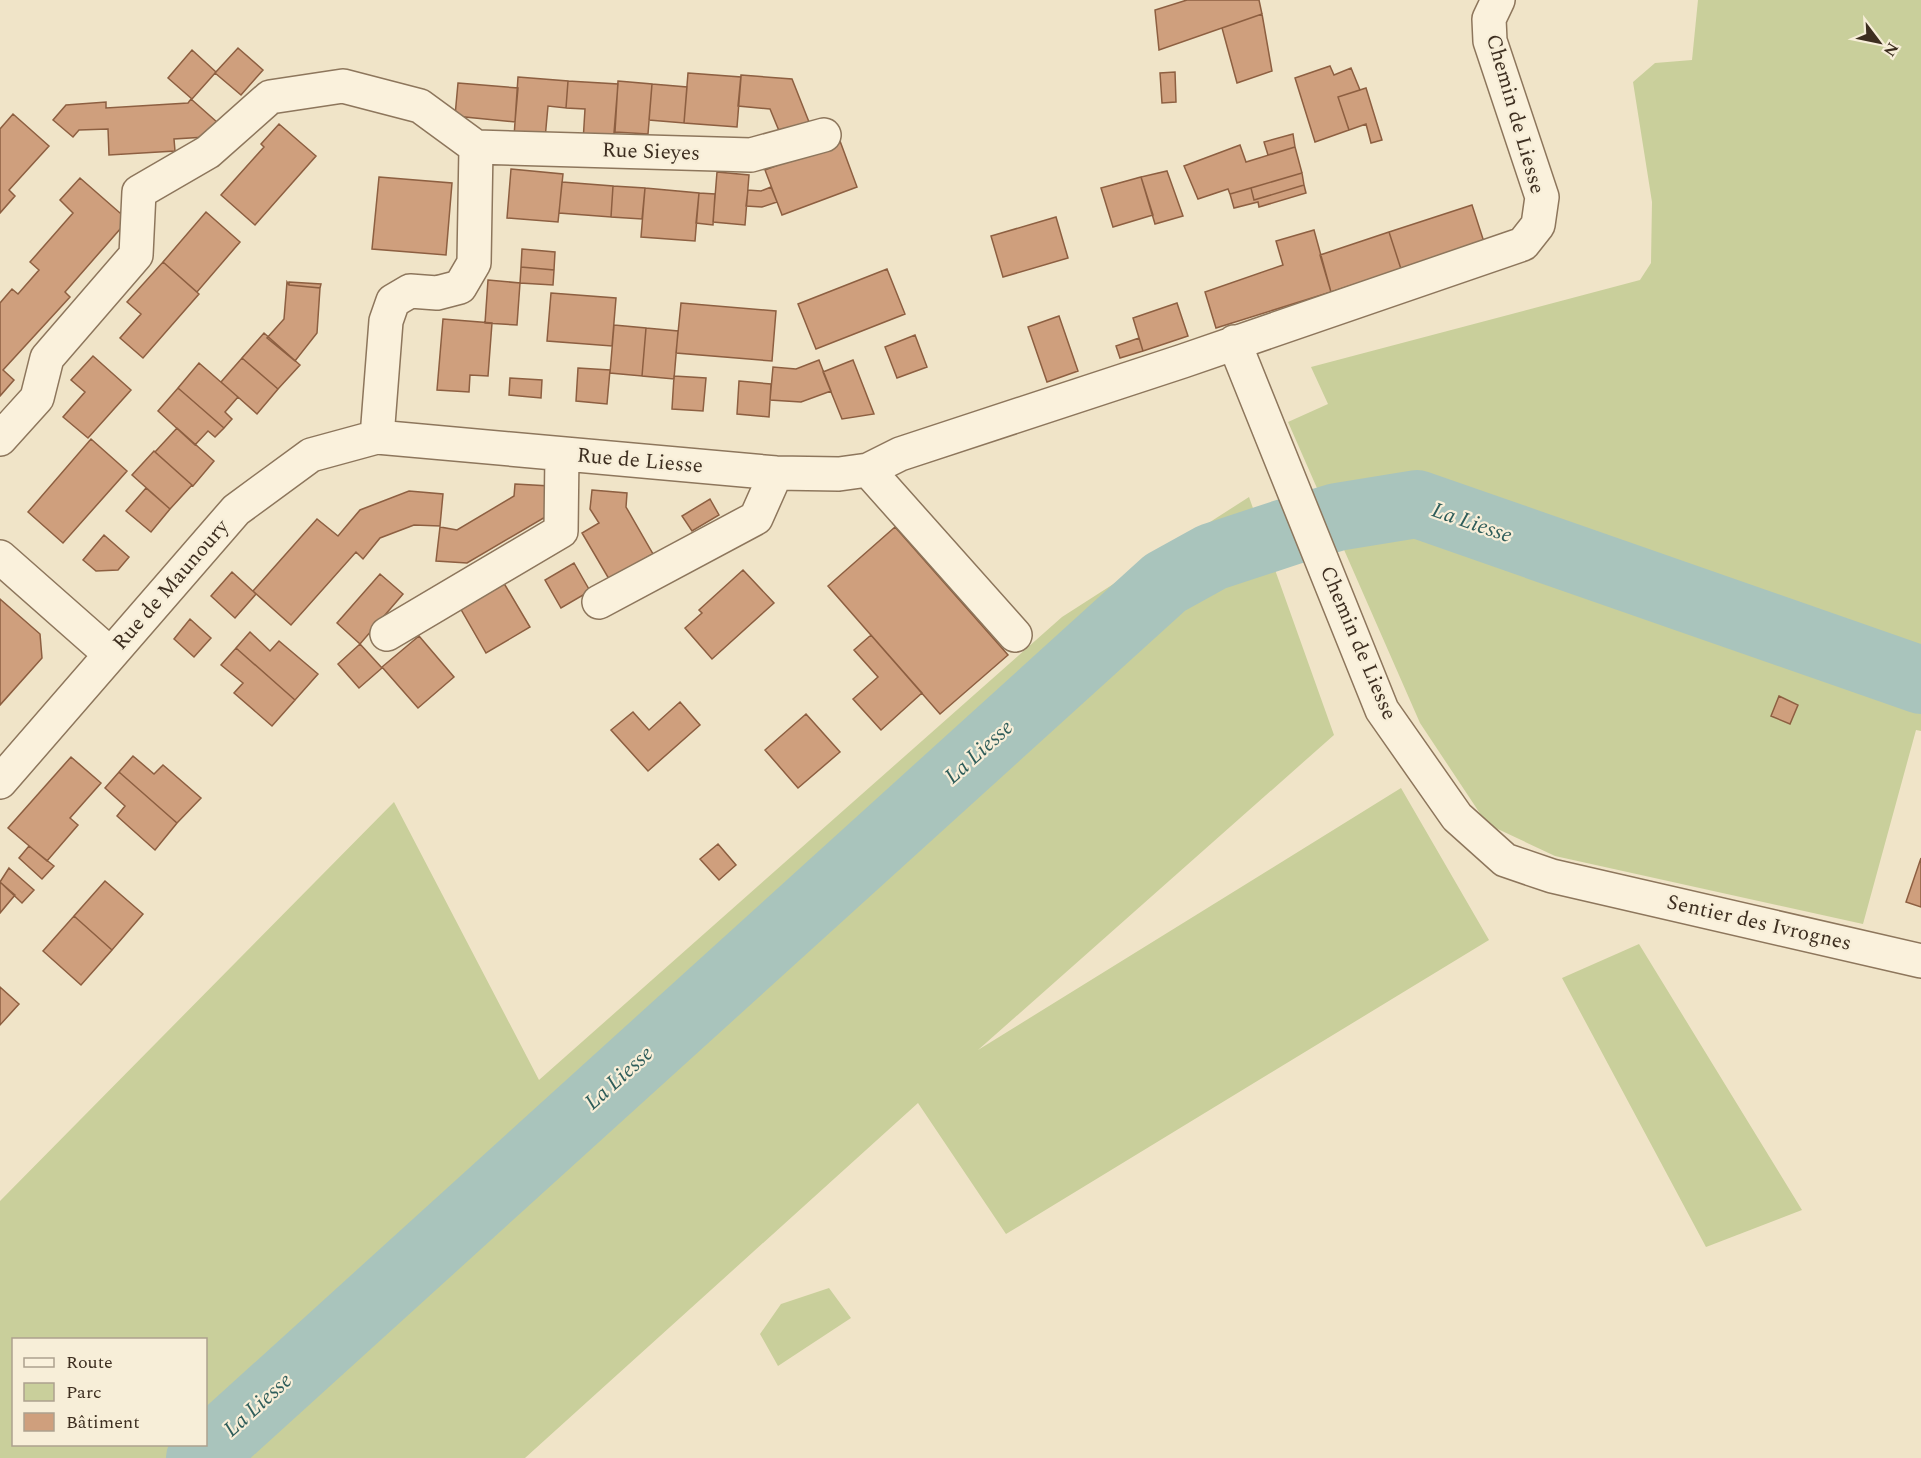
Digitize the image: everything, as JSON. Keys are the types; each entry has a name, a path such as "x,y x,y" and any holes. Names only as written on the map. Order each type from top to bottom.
{"street":[{"name":"Chemin de Liesse","path":"900,454 1523,244 1538,225 1542,197 1490,41 1489,20 1498,0"},
{"path":"0,439 37,398 47,358 136,255 139,192 208,152 270,97 342,86 420,106 476,147 474,263 460,287 437,293 410,291 393,301 386,321 377,437"},
{"name":"Rue Sieyes","path":"476,147 751,155 824,135"},
{"name":"Chemin de Liesse","path":"1234,342 1301,503 1382,710 1457,817 1505,860 1551,876 1596,886"},
{"name":"Rue de Liesse","path":"377,437 776,473 839,474 868,470 900,454"},
{"name":"Rue de Maunoury","path":"0,782 236,510 311,455 377,437"},
{"path":"387,634 561,531 562,454"},
{"path":"868,470 1015,635"},
{"path":"599,602 756,518 776,473"},
{"path":"0,557 110,654"},
{"name":"Sentier des Ivrognes","path":"1596,886 1921,961"}],"green space":[{"path":"1698,0 1921,0 1921,731 1916,730 1863,924 1555,856 1487,824 1420,723 1288,422 1328,404 1311,367 1640,280 1651,263 1652,202 1633,82 1655,63 1692,60"},
{"path":"1249,497 1334,735 978,1050 1401,788 1489,940 1006,1234 918,1103 525,1458 0,1458 0,1201 394,802 539,1080 1062,617"},
{"path":"1639,944 1802,1210 1706,1247 1562,978"},
{"path":"829,1288 851,1318 778,1366 760,1334 781,1304"}],"building":[{"path":"1187,0 1259,0 1262,14 1159,50 1155,10"},
{"path":"1262,14 1272,71 1237,83 1222,28"},
{"path":"238,48 263,70 241,95 215,73"},
{"path":"192,50 216,72 192,99 168,78"},
{"path":"1330,66 1334,75 1351,68 1360,90 1338,97 1349,130 1315,142 1295,78"},
{"path":"1175,72 1176,102 1162,103 1160,73"},
{"path":"688,73 741,77 737,127 684,123"},
{"path":"741,75 792,79 811,127 782,138 770,109 738,106"},
{"path":"518,77 568,81 566,108 548,106 545,139 514,137"},
{"path":"568,81 618,84 613,145 583,142 585,109 566,108"},
{"path":"618,81 652,84 648,134 615,132"},
{"path":"458,83 518,88 515,122 455,116"},
{"path":"652,84 687,87 684,123 649,120"},
{"path":"1366,88 1382,140 1371,143 1366,124 1349,130 1338,97"},
{"path":"191,99 218,123 206,137 174,139 175,151 109,155 108,129 79,130 73,137 53,120 66,105 106,102 106,108 188,103"},
{"path":"13,114 49,146 9,190 15,196 0,213 0,129"},
{"path":"279,124 316,156 255,225 221,195 264,147 261,144"},
{"path":"1293,134 1295,147 1268,155 1264,142"},
{"path":"840,141 857,187 782,215 765,170"},
{"path":"1240,145 1246,162 1295,147 1302,173 1230,194 1228,189 1198,199 1184,166"},
{"path":"511,169 563,174 558,222 507,218"},
{"path":"1167,171 1183,216 1155,224 1141,177"},
{"path":"717,172 749,175 745,225 713,222"},
{"path":"1302,173 1304,185 1254,200 1251,188"},
{"path":"379,177 452,183 446,255 372,249"},
{"path":"1141,177 1153,215 1113,227 1101,188"},
{"path":"80,178 128,220 65,292 70,297 3,370 14,380 0,396 0,303 12,289 18,294 39,270 30,262 73,213 60,200"},
{"path":"562,182 613,186 611,217 559,213"},
{"path":"1304,185 1306,193 1259,207 1258,202 1234,208 1230,194 1251,188 1254,200"},
{"path":"613,186 645,188 642,219 611,217"},
{"path":"771,187 777,202 762,207 746,206 748,190 761,191"},
{"path":"645,188 699,193 695,241 641,237"},
{"path":"699,193 715,194 713,225 696,223"},
{"path":"1472,205 1484,242 1401,269 1389,232"},
{"path":"206,212 240,242 197,292 163,262"},
{"path":"1056,217 1068,258 1003,277 991,236"},
{"path":"1314,230 1331,292 1216,328 1205,292 1283,265 1276,241"},
{"path":"1389,232 1401,269 1331,292 1320,255"},
{"path":"522,249 555,252 554,270 521,267"},
{"path":"163,262 199,294 143,358 120,338 141,314 127,302"},
{"path":"521,267 554,270 553,285 520,283"},
{"path":"887,269 905,314 816,349 798,304"},
{"path":"488,280 520,283 517,325 485,323"},
{"path":"287,282 289,285 320,288 317,333 295,361 267,338 284,319"},
{"path":"289,282 321,284 320,288 289,285"},
{"path":"551,293 616,298 612,346 547,341"},
{"path":"681,303 776,311 772,361 676,353"},
{"path":"1177,303 1188,336 1143,351 1133,318"},
{"path":"1059,316 1078,371 1047,382 1028,327"},
{"path":"443,319 492,323 488,376 470,375 469,392 437,390"},
{"path":"614,325 646,328 642,376 610,373"},
{"path":"646,328 678,331 674,379 642,376"},
{"path":"264,333 300,365 278,389 242,358"},
{"path":"915,335 927,367 897,378 885,347"},
{"path":"1139,338 1143,351 1120,358 1116,346"},
{"path":"93,356 131,390 88,438 63,417 85,392 71,380"},
{"path":"242,358 278,389 257,414 221,382"},
{"path":"819,360 831,391 801,402 770,400 773,367 796,369"},
{"path":"853,360 874,414 842,419 823,372"},
{"path":"199,363 238,397 225,412 232,419 224,428 178,388"},
{"path":"578,368 610,370 607,404 576,401"},
{"path":"674,376 706,378 703,411 672,409"},
{"path":"510,378 542,380 541,398 509,395"},
{"path":"739,381 771,384 769,417 737,414"},
{"path":"178,388 224,428 215,437 208,431 195,445 158,411"},
{"path":"177,428 214,461 193,486 155,452"},
{"path":"91,439 127,471 63,543 28,512"},
{"path":"154,451 192,485 170,509 132,475"},
{"path":"515,484 550,486 547,516 467,563 436,561 440,527 457,530 514,496"},
{"path":"146,488 170,509 151,532 126,511"},
{"path":"592,490 627,493 626,507 653,554 609,579 582,533 599,523 590,509"},
{"path":"409,491 443,494 440,526 414,525 380,538 363,559 356,552 291,625 253,591 317,519 338,536 360,510"},
{"path":"710,499 719,515 692,531 682,516"},
{"path":"895,527 1008,655 940,714 828,586"},
{"path":"104,535 129,557 118,570 96,571 83,560"},
{"path":"574,563 590,591 561,608 545,580"},
{"path":"743,570 774,603 712,659 685,628 702,613 699,610"},
{"path":"232,572 256,594 235,618 211,596"},
{"path":"380,574 403,594 360,644 337,623"},
{"path":"502,580 530,627 486,653 459,606"},
{"path":"0,599 40,634 42,658 0,705"},
{"path":"190,619 211,638 194,657 174,639"},
{"path":"250,632 270,651 279,641 318,674 295,700 236,648"},
{"path":"871,635 922,693 881,730 853,699 878,677 854,650"},
{"path":"419,636 454,677 418,708 382,667"},
{"path":"360,644 382,668 359,688 338,664"},
{"path":"236,648 295,700 272,726 234,693 243,683 221,665"},
{"path":"1779,696 1798,705 1790,724 1771,716"},
{"path":"680,702 700,725 648,771 611,730 633,712 649,730"},
{"path":"806,714 840,752 798,788 765,750"},
{"path":"133,756 154,774 163,765 201,798 177,823 119,772"},
{"path":"71,757 101,783 70,818 78,825 47,861 8,828"},
{"path":"119,772 177,823 155,850 117,816 125,806 105,788"},
{"path":"718,844 736,865 719,880 700,859"},
{"path":"29,846 54,866 42,879 19,858"},
{"path":"1921,858 1921,907 1906,902"},
{"path":"9,868 34,890 22,903 0,882"},
{"path":"105,881 143,914 112,950 74,916"},
{"path":"0,882 15,895 0,913"},
{"path":"74,916 112,950 81,985 43,951"},
{"path":"0,987 19,1004 0,1025"}],"waterway":[{"name":"La Liesse","path":"200,1458 1165,583 1212,557 1337,517 1417,504 1921,680"}]}
